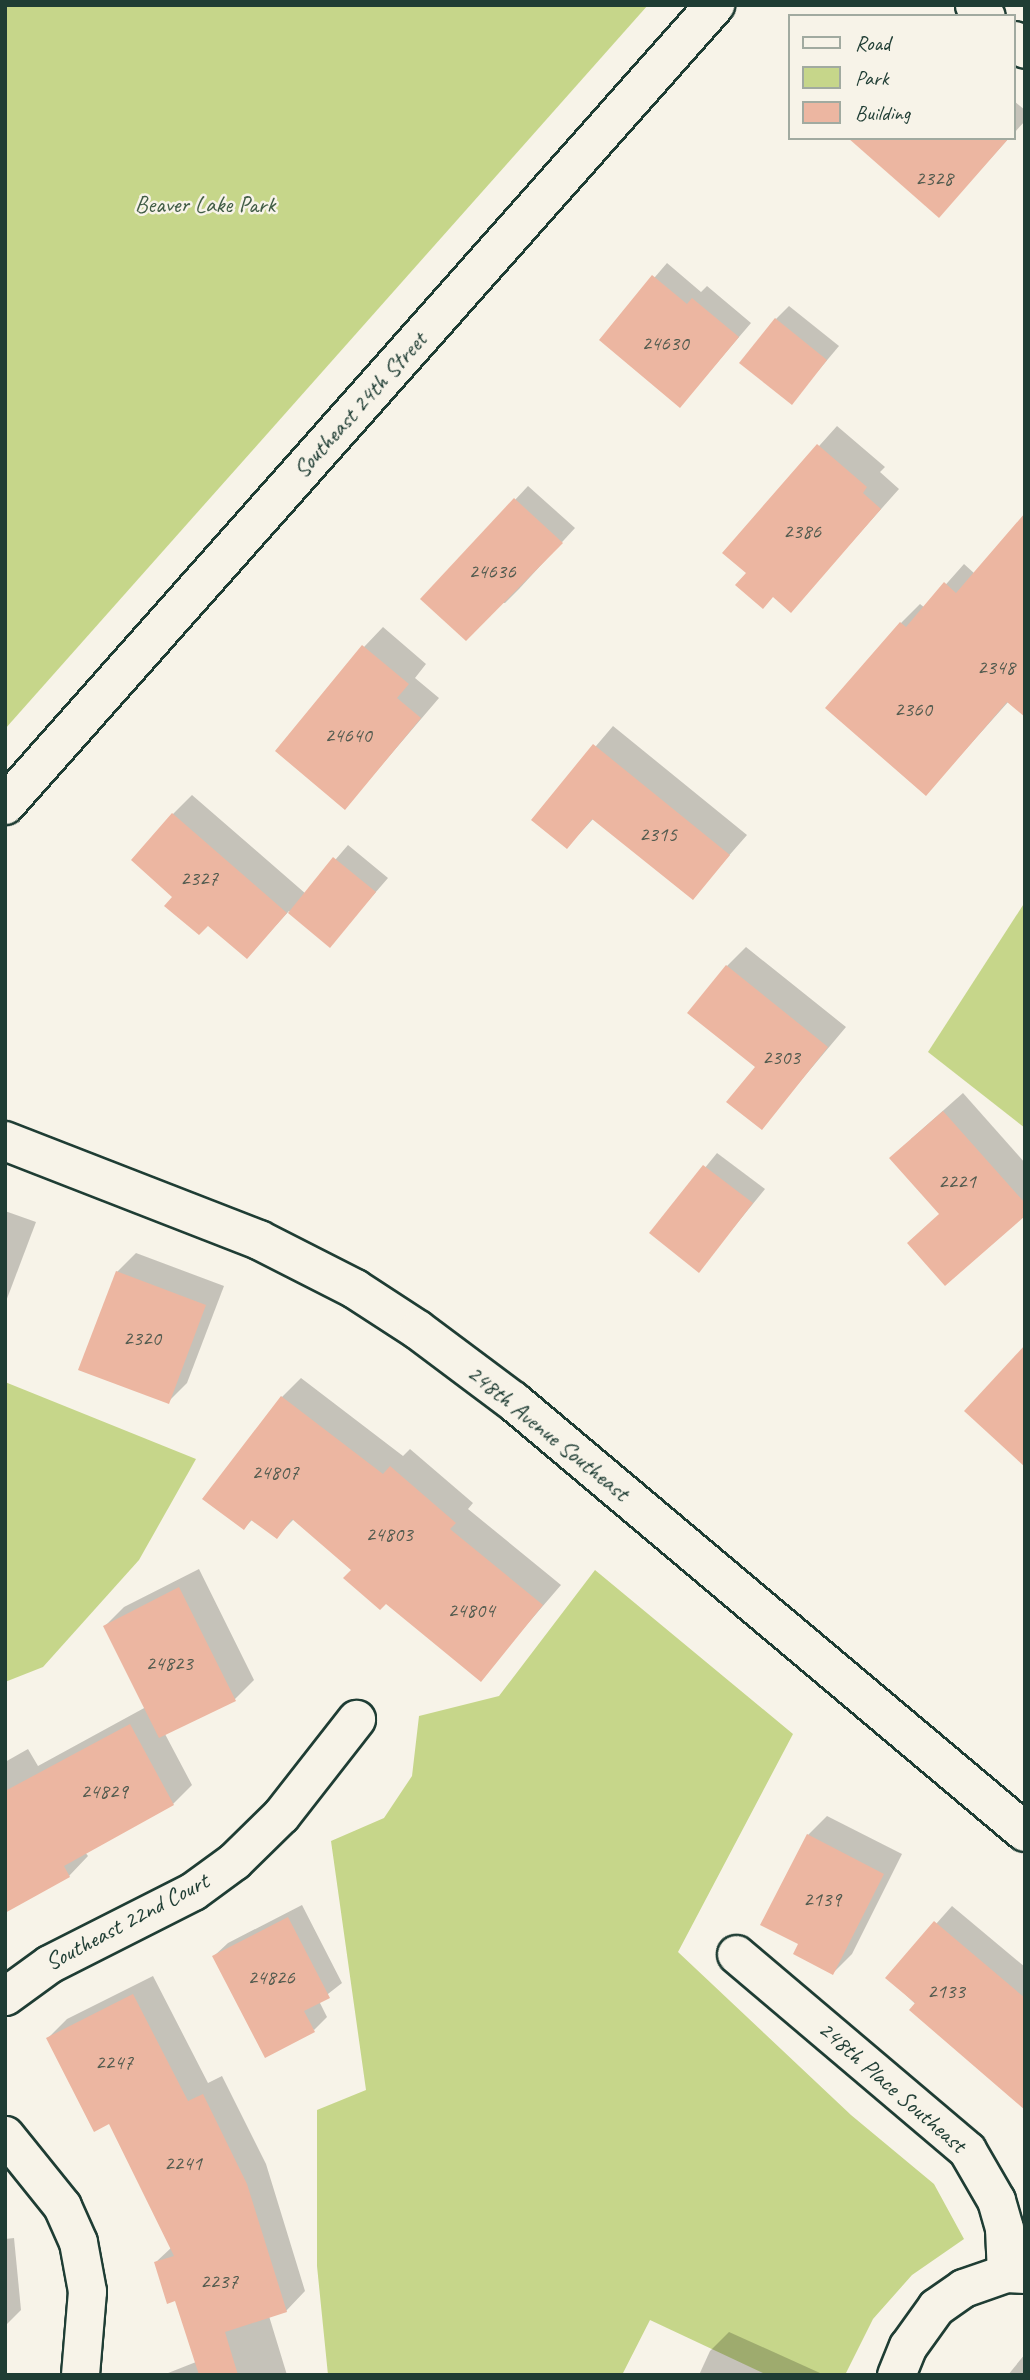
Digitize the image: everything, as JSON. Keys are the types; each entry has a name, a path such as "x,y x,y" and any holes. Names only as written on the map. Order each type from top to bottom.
{"street":[{"name":"Southeast 24th Street","path":"5,805 715,5"},
{"name":"248th Avenue Southeast","path":"5,1141 204,1215 298,1257 418,1330 513,1401 1025,1832"},
{"name":"Southeast 22nd Court","path":"5,1996 49,1964 194,1891 234,1861 281,1815 356,1718"},
{"name":"248th Place Southeast","path":"736,1954 967,2150 996,2200 1016,2274"},
{"path":"5,2134 62,2206 78,2242 87,2291 80,2375"},
{"path":"896,2375 908,2346 936,2307 963,2288 1016,2274"}],"green space":[{"name":"Beaver Lake Park","path":"5,5 648,5 5,729"},
{"path":"1025,902 1025,1128 928,1052"},
{"path":"5,1382 196,1459 139,1560 43,1667 5,1682"},
{"path":"595,1570 793,1734 678,1952 851,2115 934,2184 964,2239 912,2275 873,2319 845,2375 767,2375 650,2320 622,2375 328,2375 317,2266 317,2110 366,2090 331,1841 384,1818 412,1776 419,1716 499,1696"}],"building":[{"path":"850,140 1007,140 939,218"},
{"path":"652,275 687,304 692,298 739,337 680,408 599,340"},
{"path":"775,318 827,360 792,405 739,363"},
{"path":"817,444 867,487 863,493 881,509 791,613 773,597 763,609 735,585 746,573 722,553"},
{"path":"514,498 563,543 466,641 420,599"},
{"path":"1025,513 1025,717 1007,702 926,796 825,708 900,622 906,627 944,582 956,593"},
{"path":"362,645 409,684 397,698 421,718 345,810 275,751"},
{"path":"593,744 730,855 693,900 592,819 567,849 531,820"},
{"path":"172,813 287,913 247,959 208,926 199,935 164,906 172,897 131,860"},
{"path":"333,857 376,892 330,948 288,913"},
{"path":"726,965 828,1047 762,1130 726,1102 755,1067 687,1013"},
{"path":"943,1111 1025,1203 1025,1216 945,1286 907,1243 939,1214 889,1158"},
{"path":"703,1165 753,1203 699,1273 649,1233"},
{"path":"116,1271 206,1305 169,1404 78,1370"},
{"path":"1025,1345 1025,1467 964,1411"},
{"path":"281,1396 383,1474 390,1466 456,1523 450,1529 543,1605 481,1682 386,1604 380,1610 343,1578 351,1570 292,1519 277,1539 251,1520 244,1530 202,1499"},
{"path":"179,1587 236,1701 159,1738 103,1626"},
{"path":"130,1724 174,1805 64,1866 70,1877 5,1913 5,1791"},
{"path":"807,1834 884,1874 833,1975 793,1954 798,1944 760,1925"},
{"path":"288,1917 330,1998 304,2011 315,2032 265,2058 212,1956"},
{"path":"934,1921 1025,1998 1025,2110 909,2010 915,2003 885,1978"},
{"path":"133,1994 188,2101 203,2094 247,2184 287,2312 225,2332 238,2375 199,2375 175,2301 167,2304 154,2262 174,2256 109,2124 94,2132 46,2038"}]}
